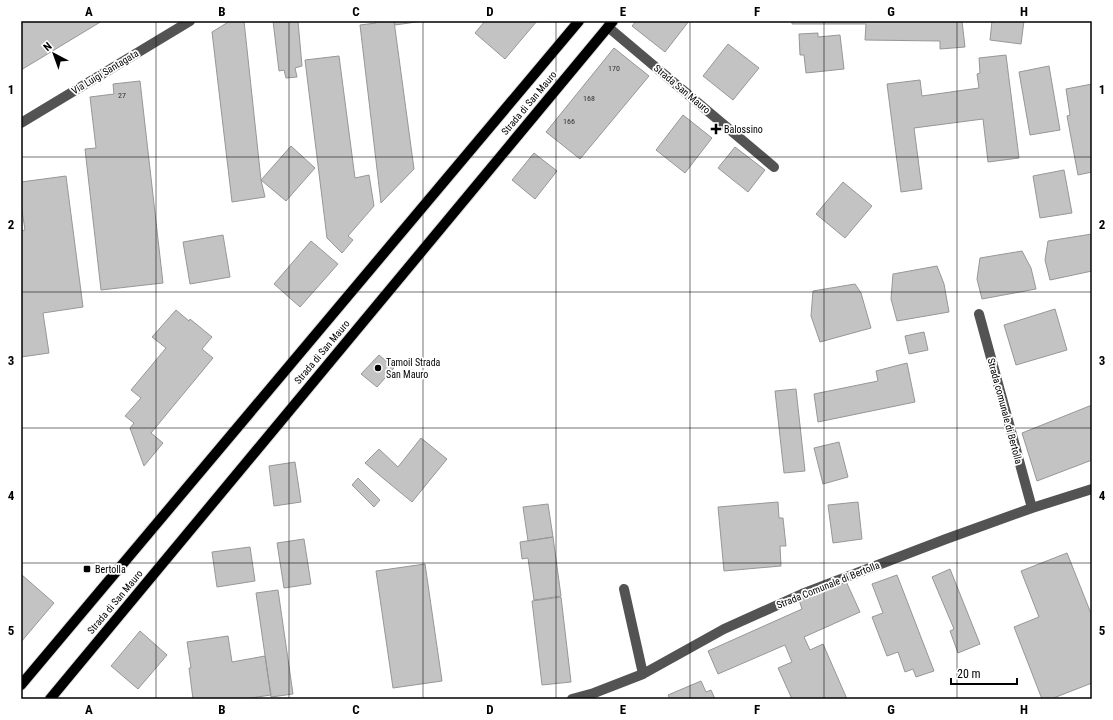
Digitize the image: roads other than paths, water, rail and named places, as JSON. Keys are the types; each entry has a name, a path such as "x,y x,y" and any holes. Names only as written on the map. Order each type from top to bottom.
{"main road":[{"name":"Strada di San Mauro","path":"21,685 579,21"},
{"name":"Strada di San Mauro","path":"50,699 611,24"}],"street":[{"name":"Via Luigi Santagata","path":"21,123 190,21"},
{"name":"Strada San Mauro","path":"611,24 774,167"},
{"name":"Strada comunale di Bertolla","path":"979,314 1032,508"},
{"name":"Strada Comunale di Bertolla","path":"572,699 594,693 643,674 724,629 802,594 946,539 1032,508 1092,489"},
{"path":"624,589 643,674"}],"place":[{"name":"Balossino","path":"716,129"},
{"name":"Tamoil Strada San Mauro","path":"378,368"},
{"name":"Bertolla","path":"87,569"}]}
